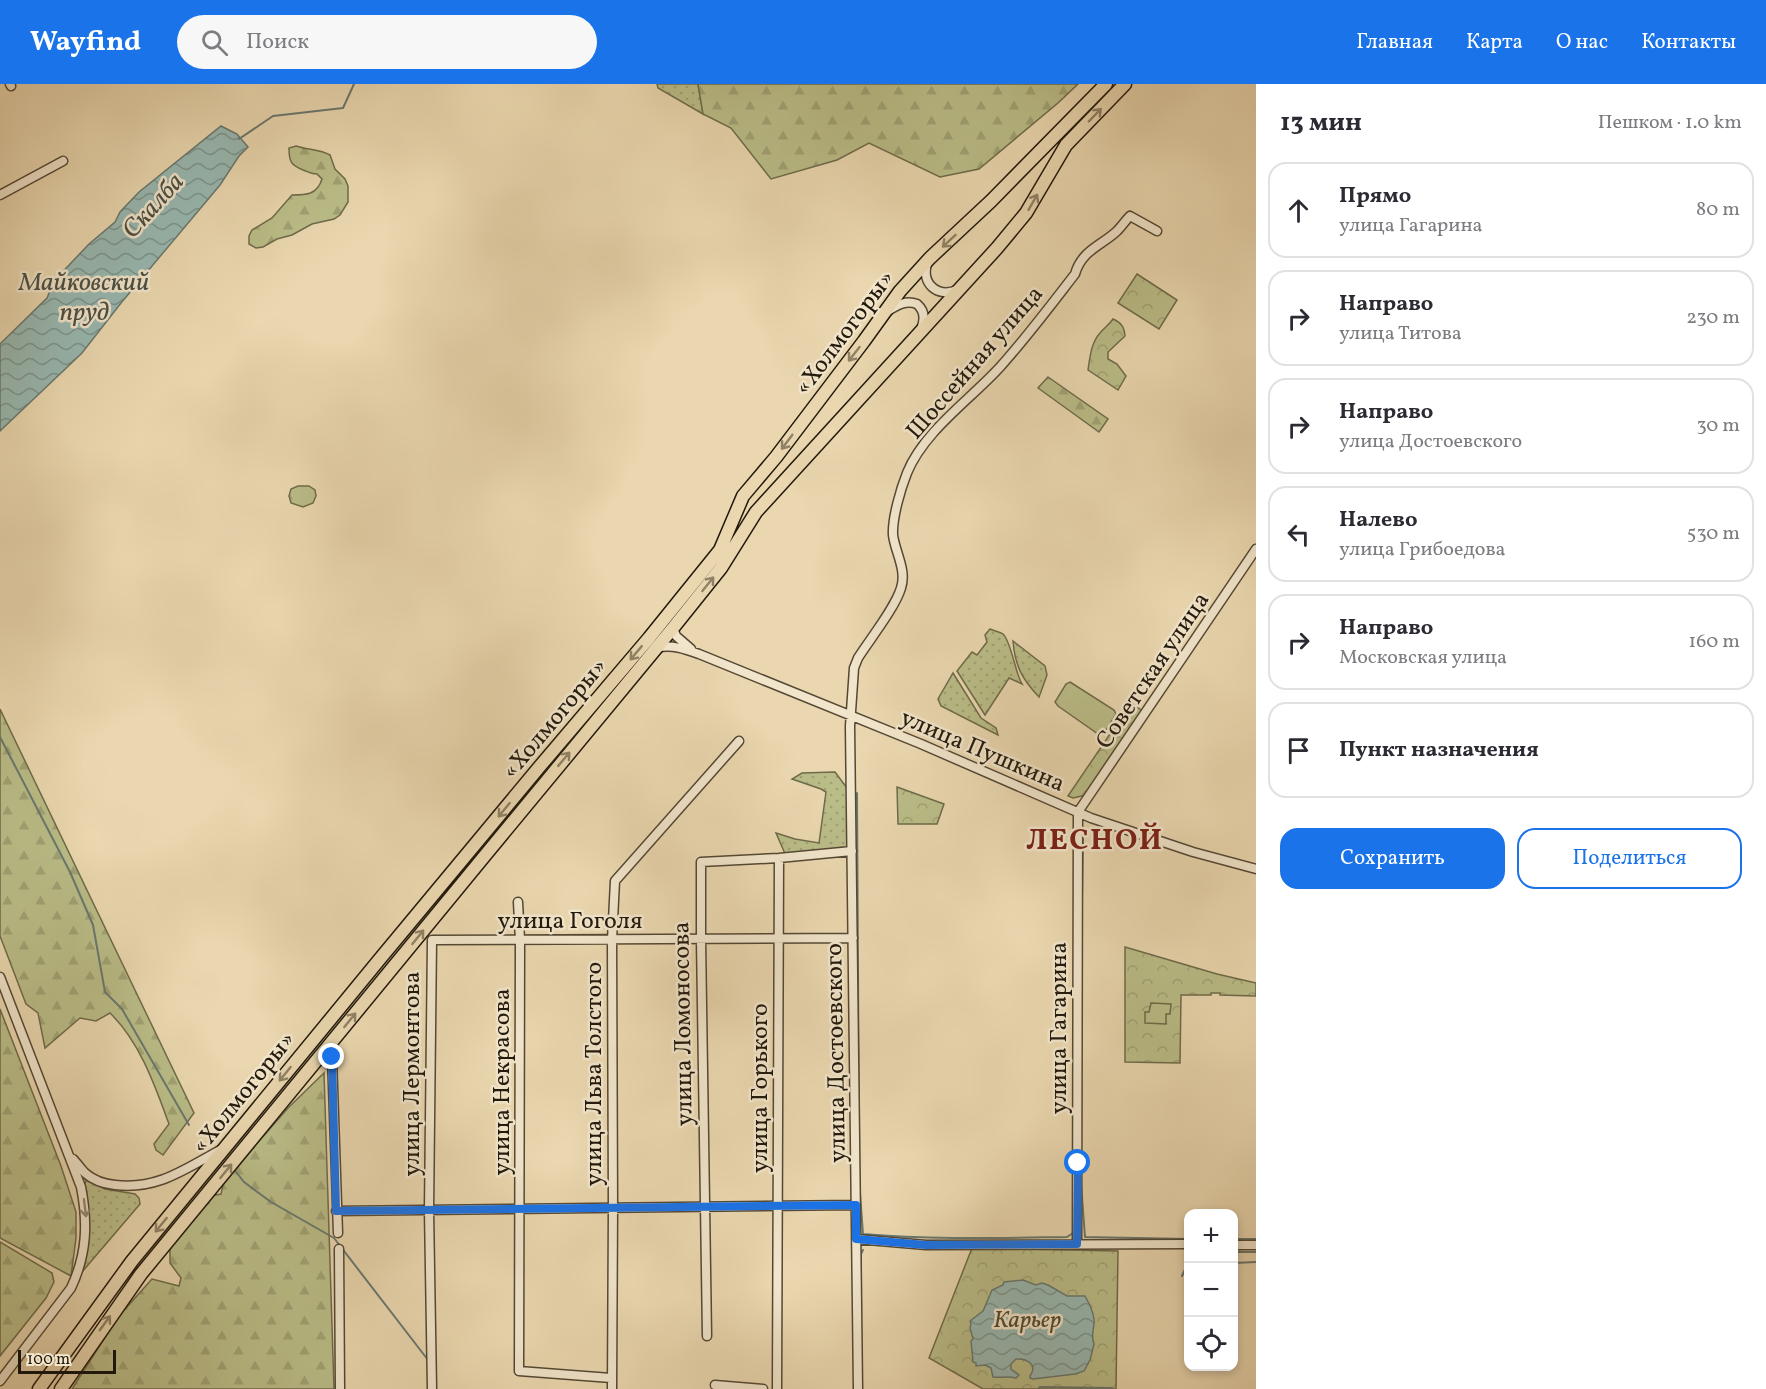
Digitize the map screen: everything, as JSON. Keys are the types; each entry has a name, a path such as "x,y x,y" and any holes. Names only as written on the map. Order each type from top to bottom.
{"highway":[{"name":"«Холмогоры»","path":"39,1389 132,1261 720,550 743,496 776,457 900,291 930,258 992,201 1107,84"},
{"name":"«Холмогоры»","path":"61,1389 141,1274 657,648 721,568 756,512 1026,213 1066,145 1125,84"}],"street":[{"path":"0,195 63,161"},
{"name":"Шоссейная улица","path":"850,716 854,668 858,658 902,587 903,573 893,533 898,500 908,471 921,450 943,422 1000,367 1075,274 1089,251 1116,232 1130,216 1156,231"},
{"path":"930,258 926,267 926,276 932,288 941,293 950,293 962,286"},
{"path":"884,313 902,303 917,304 924,317 923,325 916,337"},
{"name":"Советская улица","path":"1078,812 1256,549"},
{"path":"673,628 676,636 684,644 699,654"},
{"path":"657,648 663,646 680,648 699,654"},
{"name":"улица Пушкина","path":"699,654 1091,818 1193,852 1256,869"},
{"name":"улица Достоевского","path":"850,716 857,1389"},
{"name":"улица Льва Толстого","path":"612,1389 614,1208 612,940 615,880 739,741"},
{"name":"улица Гагарина","path":"1077,1244 1078,812"},
{"name":"улица Ломоносова","path":"707,1336 700,939 701,861 779,858 852,851"},
{"name":"улица Горького","path":"777,1389 779,858"},
{"name":"улица Некрасова","path":"518,902 520,940 519,1371 611,1378"},
{"name":"улица Гоголя","path":"432,940 854,938"},
{"name":"улица Лермонтова","path":"432,940 429,1210 432,1389"},
{"path":"0,977 81,1187 86,1210 85,1239 79,1271 71,1288 0,1381"},
{"path":"332,1057 338,1233"},
{"path":"68,1152 85,1173 95,1180 110,1185 131,1187 164,1180 225,1147"},
{"path":"336,1211 856,1205"},
{"path":"856,1239 926,1245 1184,1244"},
{"path":"1238,1245 1256,1245"},
{"path":"339,1249 340,1389"},
{"path":"715,1385 763,1389"}],"green space":[{"path":"657,84 698,84 703,114 658,88"},
{"path":"698,84 1078,84 979,169 940,177 869,143 837,160 771,179 731,128 703,114"},
{"path":"296,146 330,155 335,169 345,179 348,186 348,202 340,215 334,219 312,224 292,235 256,248 249,244 252,230 272,218 292,195 314,191 322,179 317,174 293,165 289,148"},
{"path":"1137,274 1177,300 1159,329 1118,303"},
{"path":"1113,319 1122,326 1125,336 1108,352 1108,359 1117,364 1126,376 1118,390 1088,370 1095,341"},
{"path":"1048,377 1108,419 1099,432 1038,388"},
{"path":"298,486 309,486 315,490 316,496 313,503 303,507 291,503 289,496 291,489"},
{"path":"990,629 1002,633 1006,638 1022,684 1009,678 985,715 957,671 972,652 977,655 987,642 985,635"},
{"path":"1013,641 1045,666 1047,675 1039,697 1020,672"},
{"path":"953,673 981,718 996,728 998,735 941,706 938,699"},
{"path":"1070,682 1114,710 1116,714 1102,734 1098,734 1055,702 1066,684"},
{"path":"1131,703 1144,712 1086,795 1073,798 1068,796"},
{"path":"0,709 194,1113 163,1155 156,1150 154,1144 169,1124 146,1065 130,1037 110,1013 96,1021 80,1018 45,1048 38,1013 26,1004 0,936"},
{"path":"835,772 847,788 847,848 786,856 776,833 819,843 826,792 792,779 802,773"},
{"path":"897,787 944,804 937,824 898,824"},
{"path":"1125,947 1256,983 1256,996 1220,995 1220,993 1181,995 1180,1063 1125,1062"},
{"path":"1151,1003 1171,1004 1170,1014 1166,1014 1166,1024 1145,1023 1145,1012 1149,1012"},
{"path":"0,1009 61,1166 76,1212 76,1238 71,1276 0,1238"},
{"path":"324,1073 334,1389 72,1389 118,1317 152,1279 179,1286 181,1278 170,1263 170,1245 210,1196 221,1194 224,1181 288,1108"},
{"path":"86,1180 105,1189 135,1194 140,1204 82,1272 88,1228"},
{"path":"0,1242 52,1273 54,1282 46,1298 0,1356"},
{"name":"Карьер","path":"972,1248 1118,1251 1116,1389 983,1389 929,1358"}],"water":[{"name":"Майковский пруд","path":"221,126 237,134 248,147 239,156 220,185 82,353 0,431 0,344 47,298 54,281 89,244 115,222 120,212 139,192"},
{"path":"1023,1280 1036,1285 1042,1283 1048,1285 1067,1296 1085,1296 1093,1316 1094,1344 1090,1360 1084,1371 1033,1379 1030,1378 1033,1369 1030,1363 1016,1359 1011,1364 1011,1369 1019,1375 1016,1378 993,1377 991,1368 985,1365 976,1366 973,1362 970,1321 983,1311 992,1290 1003,1285 1004,1282"}],"waterway":[{"name":"Скалба","path":"239,139 273,116 343,108 354,84"},
{"path":"0,737 70,872 93,925 105,992 122,1009 189,1125"},
{"path":"857,793 859,1148"},
{"path":"1082,898 1083,838"},
{"path":"233,1168 244,1182 271,1202 334,1238 428,1360"},
{"path":"859,1180 863,1234 990,1238 1067,1237 1073,1233"},
{"path":"1081,1184 1085,1237 1184,1239"},
{"path":"1238,1239 1256,1239"},
{"path":"861,1306 861,1254 863,1250"},
{"path":"1238,1252 1256,1252"},
{"path":"1238,1263 1256,1262"},
{"path":"1182,1276 1184,1272"},
{"path":"1038,1389 1040,1387 1112,1388"}],"district":[{"name":"ЛЕСНОЙ","path":"1095,839"}],"route":[{"path":"332,1057 336,1211 856,1205 856,1239 926,1245 1077,1244 1078,1163"}]}
